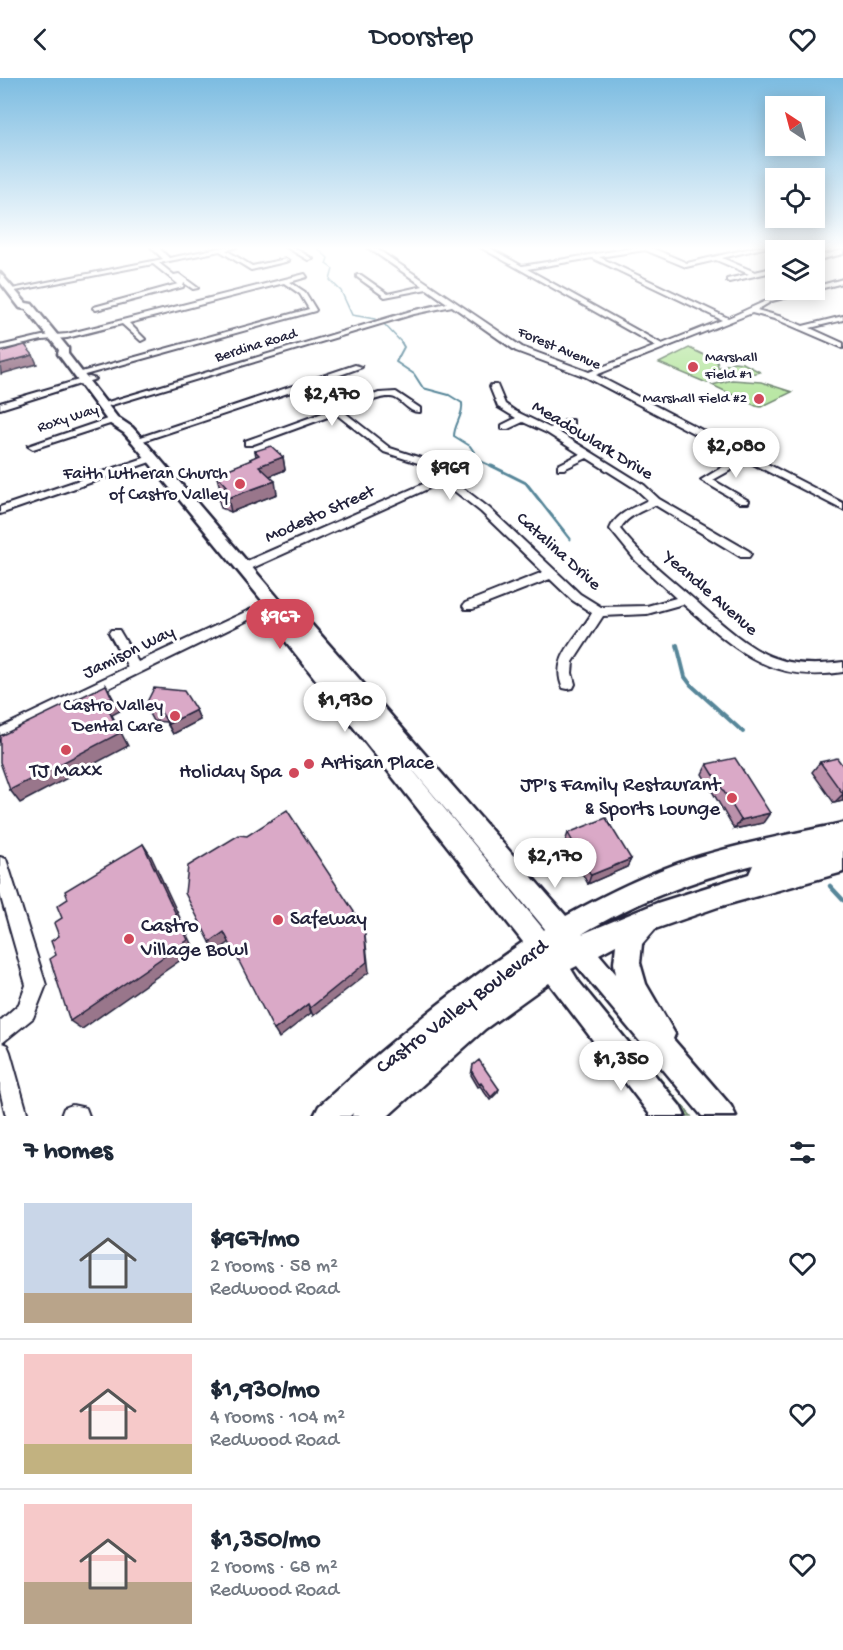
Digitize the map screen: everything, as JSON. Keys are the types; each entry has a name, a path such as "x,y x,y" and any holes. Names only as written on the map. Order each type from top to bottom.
{"main road":[{"path":"18,295 22,306 29,306 64,350 71,352 85,377 107,404 128,421 132,435"},
{"path":"107,404 113,420 132,435 153,458 273,603 284,607 306,630 559,949 670,1116"},
{"path":"800,872 820,854 838,852 842,848 841,835"},
{"name":"Castro Valley Boulevard","path":"367,1116 614,903 673,878 798,844 841,835"},
{"path":"764,880 761,874 763,870 797,855 798,844"},
{"name":"Castro Valley Boulevard","path":"329,1116 449,1013 559,949 596,942 705,897 843,861"},
{"path":"650,919 632,937 626,948 625,963 631,983 684,1071"},
{"path":"559,949 684,1071 721,1116"}],"street":[{"path":"96,308 145,295"},
{"path":"0,348 67,336 229,295"},
{"path":"232,295 243,302"},
{"path":"0,406 85,377 313,310 305,295"},
{"name":"Forest Avenue","path":"441,295 519,350 589,375 843,507"},
{"path":"571,295 661,346"},
{"path":"676,295 728,320"},
{"path":"589,375 751,311 770,300"},
{"name":"Berdina Road","path":"107,404 413,312 452,303"},
{"path":"185,307 195,315"},
{"path":"751,311 778,317 843,346"},
{"path":"803,328 843,318"},
{"path":"831,321 843,327"},
{"path":"124,322 141,339"},
{"path":"132,435 358,367"},
{"name":"Catalina Drive","path":"304,385 387,450 421,461 444,478 485,510 576,597 599,612 647,610 686,599"},
{"name":"Meadowlark Drive","path":"494,387 501,405 588,454 640,487 655,501 745,554"},
{"path":"248,443 389,394 396,395 417,410"},
{"path":"506,427 522,418"},
{"name":"Roxy Way","path":"33,446 113,420"},
{"path":"550,431 570,422"},
{"path":"561,467 588,454"},
{"path":"744,501 706,480 746,457"},
{"path":"0,512 153,458"},
{"name":"Modesto Street","path":"243,567 444,478"},
{"name":"Yeandle Avenue","path":"655,501 623,518 617,523 615,530 625,543 686,599 737,643 765,660 807,671 824,671 843,667"},
{"path":"469,606 550,574"},
{"name":"Jamison Way","path":"0,735 273,603"},
{"path":"568,684 565,673 566,661 599,612"},
{"path":"115,633 136,670"},
{"path":"0,866 36,985 26,1011 0,1034"},
{"path":"0,1052 16,1116"},
{"path":"72,1116 78,1116"}],"green space":[{"name":"Marshall Field #1","path":"689,348 717,361 719,371 707,383 659,363"},
{"path":"734,362 743,363 760,372 741,376 720,367"},
{"name":"Marshall Field #2","path":"732,380 761,382 792,392 761,407 756,406 712,385"},
{"path":"591,994 691,1116 688,1116"}],"building":[{"path":"25,345 33,355 0,364 0,352"},
{"path":"271,446 283,457 259,466 275,481 228,498 218,495 216,490 227,486 216,474 251,460 259,455 255,451"},
{"name":"TJ Maxx","path":"106,685 112,698 104,701 120,733 10,790 0,762 0,736"},
{"path":"154,688 184,691 196,710 168,724 161,712 148,711 151,706 145,706"},
{"path":"735,758 770,813 741,820 707,764"},
{"path":"837,758 843,766 843,794 820,762"},
{"name":"Safeway","path":"287,810 364,927 367,962 310,1008 308,1004 274,1030 224,932 210,942 185,893 188,866 239,835 247,836"},
{"path":"606,818 631,859 591,875 568,833"},
{"name":"Castro Village Bowl","path":"143,844 188,940 70,1021 50,959 56,955 51,941 59,936 54,923 62,918 57,906 68,899 65,891"},
{"path":"479,1060 499,1089 491,1097 472,1072 473,1065"}],"waterway":[{"path":"343,295 352,315 375,319"},
{"path":"384,324 402,343"},
{"path":"401,342 404,347 396,362 414,374 423,388 449,395 462,403 462,412 454,436 470,446 480,461 496,468"},
{"path":"492,466 496,468"},
{"path":"496,468 526,483 570,539"},
{"path":"677,645 685,677 691,685 743,732"},
{"path":"830,886 843,900"}],"place":[{"name":"Marshall Field #1","path":"693,367"},
{"name":"Marshall Field #2","path":"759,399"},
{"name":"Faith Lutheran Church of Castro Valley","path":"240,484"},
{"name":"Castro Valley Dental Care","path":"175,716"},
{"name":"TJ Maxx","path":"66,750"},
{"name":"Artisan Place","path":"309,764"},
{"name":"Holiday Spa","path":"294,773"},
{"name":"JP's Family Restaurant & Sports Lounge","path":"732,798"},
{"name":"Safeway","path":"278,920"},
{"name":"Castro Village Bowl","path":"129,939"}]}
